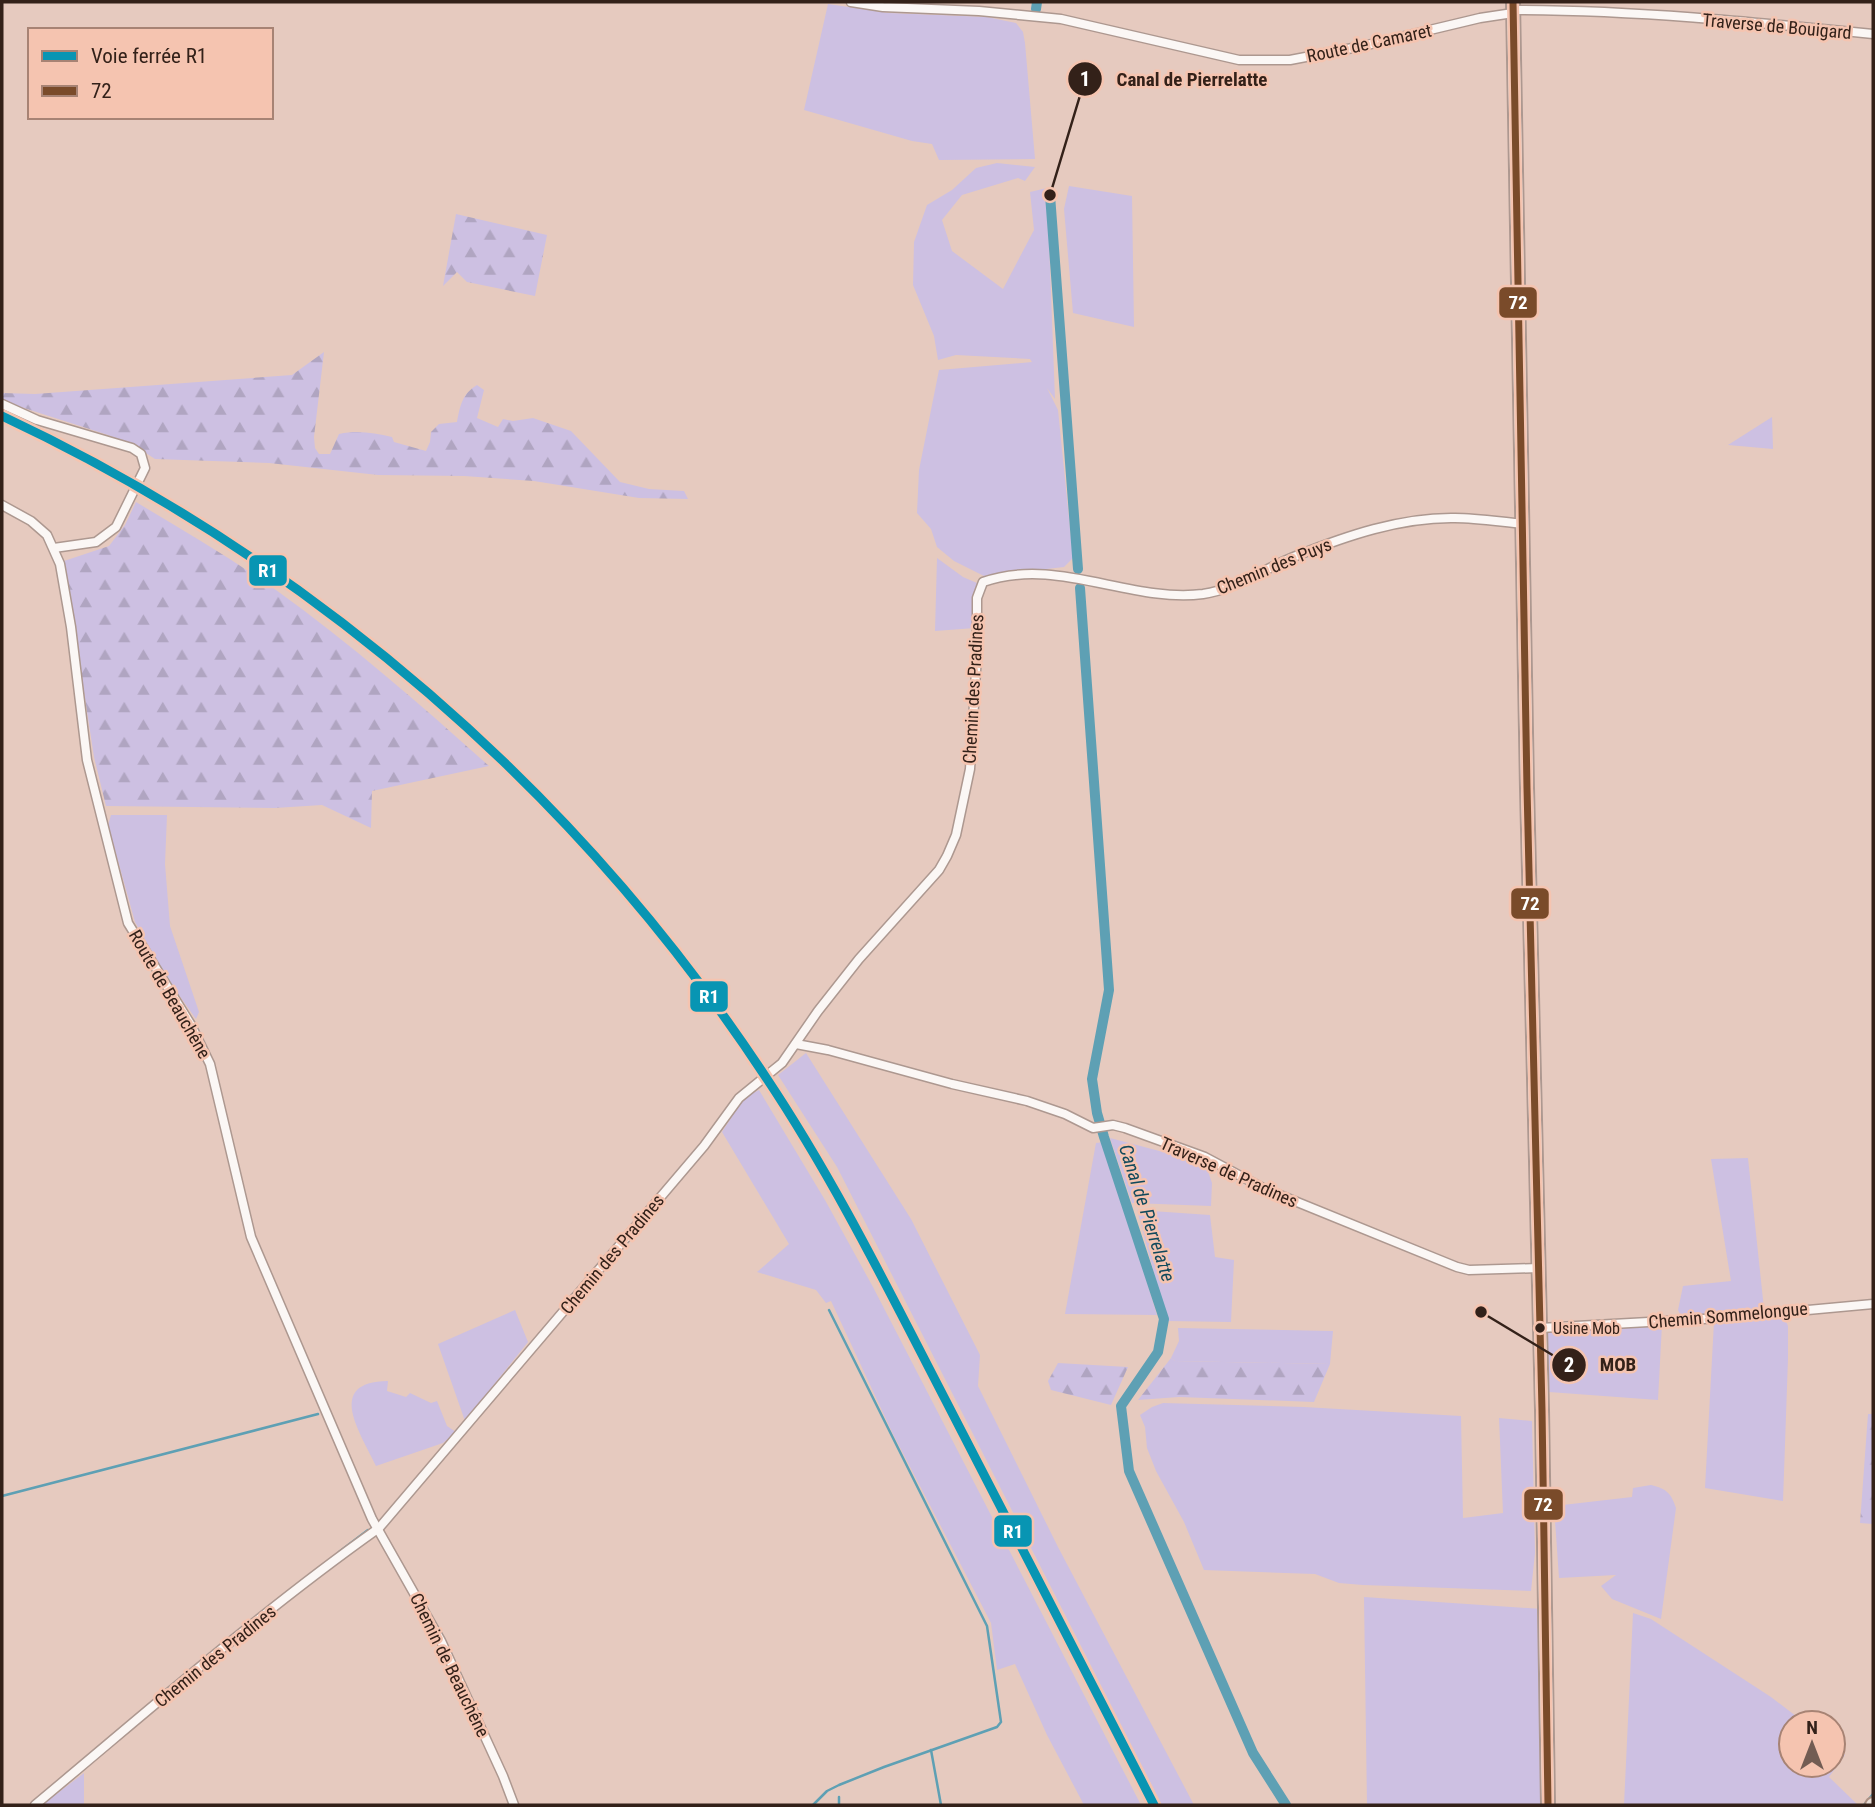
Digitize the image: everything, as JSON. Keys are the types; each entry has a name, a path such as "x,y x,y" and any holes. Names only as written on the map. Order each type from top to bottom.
{"main road":[{"path":"1513,8 1527,801 1541,1328 1548,1805"}],"street":[{"name":"Route de Camaret","path":"851,2 1061,19 1240,60 1290,60 1363,46 1513,8"},
{"name":"Traverse de Bouigard","path":"1513,8 1782,24 1873,34"},
{"path":"2,404 37,420 132,448 141,454 145,462 142,475 116,527 96,542 54,548"},
{"name":"Route de Beauchêne","path":"2,505 47,535 60,564 71,627 87,760 128,923 191,1025 210,1064 251,1237 372,1518 379,1528"},
{"name":"Chemin des Puys","path":"983,582 996,577 1059,575 1156,593 1203,594 1243,582 1287,559 1317,548 1402,523 1455,517 1524,524"},
{"name":"Chemin des Pradines","path":"35,1805 213,1657 379,1528 717,1131 738,1098 775,1070 859,959 939,870 956,835 970,769 977,664 977,598 983,582"},
{"name":"Traverse de Pradines","path":"796,1044 1027,1101 1065,1114 1084,1126 1125,1128 1205,1157 1276,1194 1457,1267 1469,1270 1539,1268"},
{"name":"Chemin Sommelongue","path":"1541,1328 1721,1318 1873,1304"},
{"name":"Chemin de Beauchêne","path":"379,1528 441,1641 514,1805"}],"green space":[{"path":"828,4 889,13 987,17 1016,23 1023,32 1025,43 1035,159 939,160 932,144 912,141 804,110"},
{"path":"997,163 1035,167 1025,181 1018,178 962,195 942,220 952,251 1003,289 1034,230 1030,192 1047,188 1055,399 1047,388 1058,410 1073,558 1064,567 984,576 954,561 937,547 931,529 917,513 919,470 939,370 1032,362 1030,359 956,355 938,360 934,336 913,285 914,242 927,205 952,190 976,168"},
{"path":"1069,186 1132,196 1134,327 1073,313 1064,209"},
{"path":"456,214 547,235 535,296 467,282 457,272 443,286"},
{"path":"324,352 314,437 315,448 319,454 330,454 339,434 353,432 392,437 394,442 426,451 431,432 439,424 457,422 465,396 477,385 484,390 477,418 498,427 503,419 513,421 533,418 571,431 620,482 649,489 684,491 688,499 639,498 534,481 464,476 378,475 269,463 155,459 135,446 108,435 2,401 2,393 35,394 292,375"},
{"path":"1772,417 1773,449 1728,445"},
{"path":"136,502 276,590 385,675 489,766 372,791 371,828 322,805 275,808 106,806 94,757 64,561 109,546 125,525"},
{"path":"937,558 963,577 977,583 974,602 975,628 935,631"},
{"path":"111,815 167,815 165,864 170,926 199,1012 196,1019 169,981 135,922 108,825"},
{"path":"806,1053 911,1219 980,1355 978,1386 1058,1547 1194,1805 1162,1805 837,1167 778,1075"},
{"path":"759,1090 873,1287 1141,1805 1084,1805 1047,1735 1015,1664 997,1670 991,1623 892,1432 831,1301 826,1303 816,1290 757,1272 789,1244 722,1132 744,1098"},
{"path":"1110,1138 1205,1163 1212,1183 1211,1206 1132,1203"},
{"path":"1104,1142 1157,1315 1065,1314 1096,1143"},
{"path":"1748,1158 1764,1309 1681,1316 1678,1310 1683,1286 1731,1281 1711,1159"},
{"path":"1137,1210 1210,1215 1215,1257 1234,1260 1231,1322 1167,1321"},
{"path":"515,1310 528,1342 465,1421 438,1344"},
{"path":"1784,1317 1788,1326 1788,1358 1783,1501 1705,1488 1714,1322"},
{"path":"1662,1324 1658,1400 1549,1392 1546,1332"},
{"path":"1178,1328 1333,1331 1330,1364 1175,1361 1171,1358 1179,1341"},
{"path":"1171,1358 1175,1361 1330,1364 1314,1402 1179,1397 1138,1400"},
{"path":"1058,1363 1128,1367 1111,1405 1051,1390 1048,1381"},
{"path":"388,1381 387,1391 406,1397 410,1393 431,1403 437,1401 447,1426 456,1432 443,1443 376,1466 356,1425 352,1400 357,1390 368,1384"},
{"path":"1163,1403 1304,1407 1461,1416 1463,1518 1503,1513 1499,1418 1532,1421 1535,1553 1531,1591 1363,1585 1339,1583 1315,1574 1204,1570 1184,1522 1156,1471 1147,1448 1145,1427 1140,1415"},
{"path":"1868,1414 1873,1414 1873,1524 1860,1523"},
{"path":"1651,1485 1668,1492 1676,1508 1661,1619 1612,1599 1601,1586 1616,1575 1559,1578 1554,1506 1632,1497 1633,1488"},
{"path":"1364,1597 1542,1609 1543,1805 1367,1805"},
{"path":"1633,1613 1651,1619 1787,1709 1777,1709 1777,1779 1831,1779 1857,1804 1624,1805"},
{"path":"84,1773 84,1805 42,1805"}],"waterway":[{"name":"Canal de Pierrelatte","path":"1036,9 1037,2"},
{"name":"Canal de Pierrelatte","path":"1050,195 1078,569"},
{"name":"Canal de Pierrelatte","path":"1080,588 1109,990 1092,1079 1104,1137 1164,1319 1158,1352 1121,1406 1129,1471 1253,1753 1286,1805"},
{"path":"813,1805 827,1791 839,1785 997,1727 1001,1722 987,1626 829,1310"},
{"path":"2,1496 318,1414"},
{"path":"339,1552 368,1530"},
{"path":"931,1750 941,1805"},
{"path":"1864,1805 1873,1794"},
{"path":"839,1797 839,1805"}],"rail line":[{"name":"R1","path":"2,416 116,474 225,540 330,613 429,694 522,780 610,873 691,972 765,1076 838,1195 1154,1805"}],"transit line":[{"name":"72","path":"1513,2 1548,1805"}],"place":[{"name":"Canal de Pierrelatte","path":"1050,195"},
{"name":"MOB","path":"1481,1312"},
{"name":"Usine Mob","path":"1540,1328"}]}
